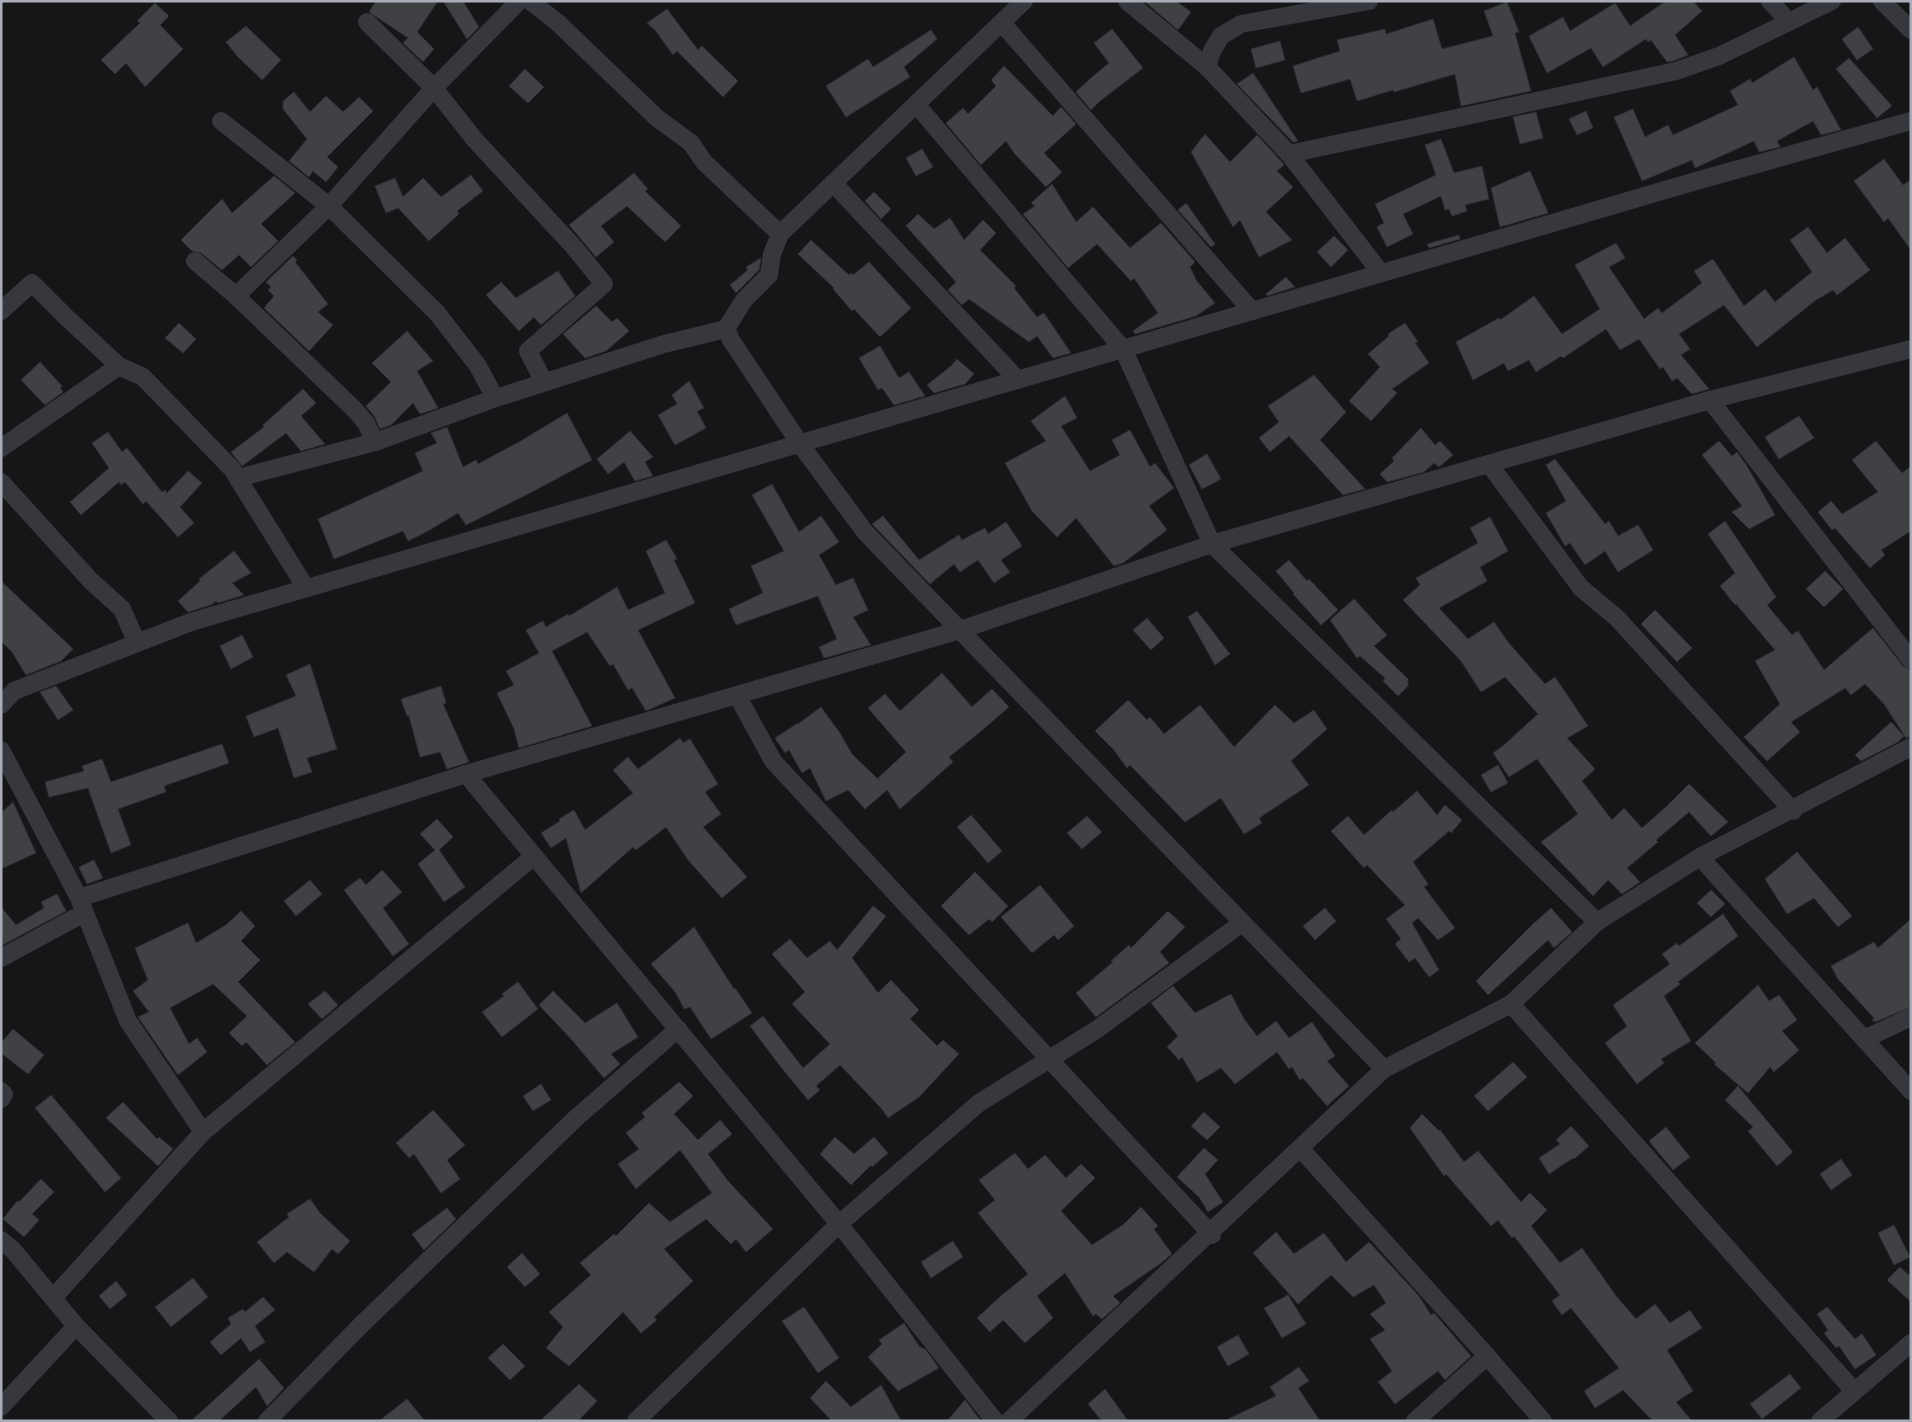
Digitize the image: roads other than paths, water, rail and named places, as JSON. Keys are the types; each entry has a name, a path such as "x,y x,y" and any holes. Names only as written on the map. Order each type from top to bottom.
{"street":[{"path":"236,296 329,206 434,88 519,1"},
{"path":"530,1 557,22 657,118 691,143 704,162 780,234"},
{"path":"238,478 375,442 544,382 664,344 726,329 744,300 769,274 772,254 780,234 1024,1"},
{"path":"1207,66 1212,51 1221,36 1241,24 1369,1"},
{"path":"1770,1 1789,22"},
{"path":"1289,154 1676,71 1719,56 1832,1"},
{"path":"1882,1 1911,30"},
{"path":"1128,2 1207,66 1289,154 1381,273"},
{"path":"367,22 434,88 475,140 574,246 604,284 528,351 544,382"},
{"path":"1002,23 1252,311"},
{"path":"916,104 1123,349 1212,544 1597,922"},
{"path":"221,121 329,206 437,313 478,366 495,398"},
{"path":"1,705 14,691 191,622 1696,181 1911,121"},
{"path":"833,183 1018,380"},
{"path":"195,261 236,296 354,409 366,423 375,442"},
{"path":"1,311 32,283 119,366 142,376 232,469 306,588"},
{"path":"726,329 731,340 800,444 865,532 1384,1069"},
{"path":"1,958 82,905 466,774 960,630 1212,544 1710,400 1911,350"},
{"path":"1,448 119,366"},
{"path":"1710,400 1911,660"},
{"path":"1489,464 1581,588 1617,618 1793,810"},
{"path":"1,482 91,581 122,609 137,643"},
{"path":"737,695 773,761 1211,1233"},
{"path":"1009,1421 1384,1069 1512,1004 1597,922 1700,857 1911,748"},
{"path":"1,750 7,776 82,905 128,1021 203,1132"},
{"path":"466,774 840,1224 996,1421"},
{"path":"52,1298 203,1132 534,856"},
{"path":"1700,857 1911,1091"},
{"path":"636,1421 840,1224 979,1104 1096,1030 1242,923"},
{"path":"1512,1004 1854,1391"},
{"path":"1864,1039 1911,1017"},
{"path":"267,1421 361,1325 576,1118 678,1029"},
{"path":"1,1091 4,1094 1,1099"},
{"path":"1300,1148 1487,1356 1542,1421"},
{"path":"1,1240 13,1250 76,1326 166,1420"},
{"path":"1,1407 76,1326"},
{"path":"1820,1421 1911,1342"},
{"path":"1415,1421 1487,1356"}]}
